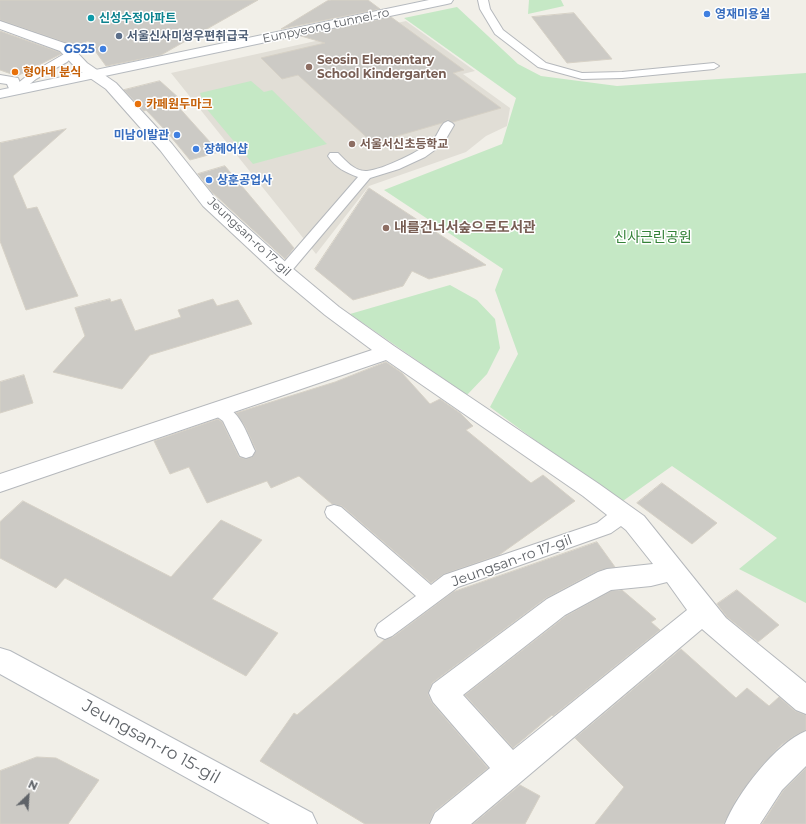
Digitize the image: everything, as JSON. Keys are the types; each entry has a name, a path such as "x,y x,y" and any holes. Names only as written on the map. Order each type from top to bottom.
{"street":[{"name":"Eunpyeong tunnel-ro","path":"0,94 448,0"},
{"path":"0,25 65,48 71,53"},
{"name":"Jeungsan-ro 17-gil","path":"71,53 82,66 111,86 166,148 209,202 284,271 332,311 386,351 591,490 635,522 716,626 806,700"},
{"path":"0,79 13,81 16,90"},
{"path":"0,483 376,356 386,351"},
{"path":"511,770 443,693 556,607 607,580 651,575 673,570"},
{"path":"446,824 704,612"},
{"name":"Jeungsan-ro 15-gil","path":"0,660 301,824"},
{"path":"741,824 771,779 806,745"}],"lane":[{"path":"483,0 485,9 499,32 542,65 582,76 622,75 714,66"},
{"path":"16,90 32,77 63,60 71,53"},
{"path":"284,271 366,175 395,166 421,154 438,141 448,125"},
{"path":"334,156 347,169 366,175"},
{"path":"218,409 230,417 246,451"},
{"path":"334,512 430,596"},
{"name":"Jeungsan-ro 17-gil","path":"386,630 451,581 604,528 624,514"}],"shaded area":[{"name":"서울서신초등학교","path":"406,21 475,71 463,74 510,108 507,126 486,136 466,152 369,186 316,254 171,73"}],"green space":[{"path":"529,0 561,0 564,6 528,14"},
{"name":"신사근린공원","path":"457,7 518,64 541,76 617,86 806,73 806,603 739,569 777,538 672,466 620,503 490,407 518,354 495,290 503,269 384,190 502,144 516,98 404,18"},
{"path":"251,81 264,92 272,90 327,144 253,164 205,107 200,93"},
{"path":"450,285 477,300 495,319 500,348 487,374 467,395 350,314"}],"building":[{"path":"0,0 258,0 161,55 106,66 88,41 75,48 70,44 0,20"},
{"path":"368,0 380,9 281,29 327,1"},
{"path":"574,13 612,59 567,63 532,17"},
{"path":"391,17 464,70 453,73 501,108 453,122 447,120 442,123 373,143 298,75 282,79 261,58 325,43 301,36"},
{"path":"0,31 61,54 17,76 0,70"},
{"path":"160,81 180,99 174,102 219,152 190,160 166,131 124,90"},
{"path":"66,129 13,176 27,209 37,207 78,296 26,310 0,241 0,143"},
{"path":"225,166 294,248 285,259 212,192 198,174"},
{"name":"내를건너서숲으로도서관","path":"369,188 486,265 429,279 412,271 403,286 353,300 315,269"},
{"path":"110,299 111,302 121,299 135,331 181,317 178,310 213,299 217,306 238,300 252,324 150,355 122,389 53,372 85,336 75,308"},
{"path":"386,362 402,373 430,404 440,399 460,413 473,426 466,430 531,483 543,475 575,501 499,555 444,574 431,583 342,506 332,504 299,476 271,488 267,481 207,503 189,467 170,474 154,441 218,419 222,422 239,457 246,459 252,457 256,450 246,428 236,413 335,382"},
{"path":"24,375 33,403 0,413 0,382"},
{"path":"662,483 717,523 692,544 637,503"},
{"path":"23,501 171,577 221,520 262,540 212,599 278,633 246,676 65,578 56,588 0,558 0,522"},
{"path":"597,542 615,567 597,571 546,598 432,683 428,694 432,703 488,768 434,812 429,824 365,824 260,761 294,713 297,715 384,640 393,637 453,592"},
{"path":"622,590 656,619 651,622 660,630 553,716 552,715 513,748 465,695 566,616 611,591"},
{"path":"737,590 779,625 758,642 727,617 717,604"},
{"path":"681,649 736,698 747,688 769,706 779,697 795,711 806,715 806,730 781,745 758,770 737,798 724,824 595,824 624,787 575,738"},
{"path":"37,757 56,758 99,780 68,824 0,824 0,771"},
{"path":"806,768 806,824 762,824 783,791"},
{"path":"520,785 540,796 525,824 473,824"}],"place":[{"name":"영재미용실","path":"707,14"},
{"name":"신성수정아파트","path":"91,18"},
{"name":"서울신사미성우편취급국","path":"119,36"},
{"name":"GS25","path":"103,49"},
{"name":"Seosin Elementary School Kindergarten","path":"309,67"},
{"name":"형아네 분식","path":"15,72"},
{"name":"카페원두마크","path":"138,104"},
{"name":"미남이발관","path":"177,135"},
{"name":"서울서신초등학교","path":"352,144"},
{"name":"장헤어샵","path":"196,149"},
{"name":"상훈공업사","path":"209,180"},
{"name":"내를건너서숲으로도서관","path":"386,228"}]}
